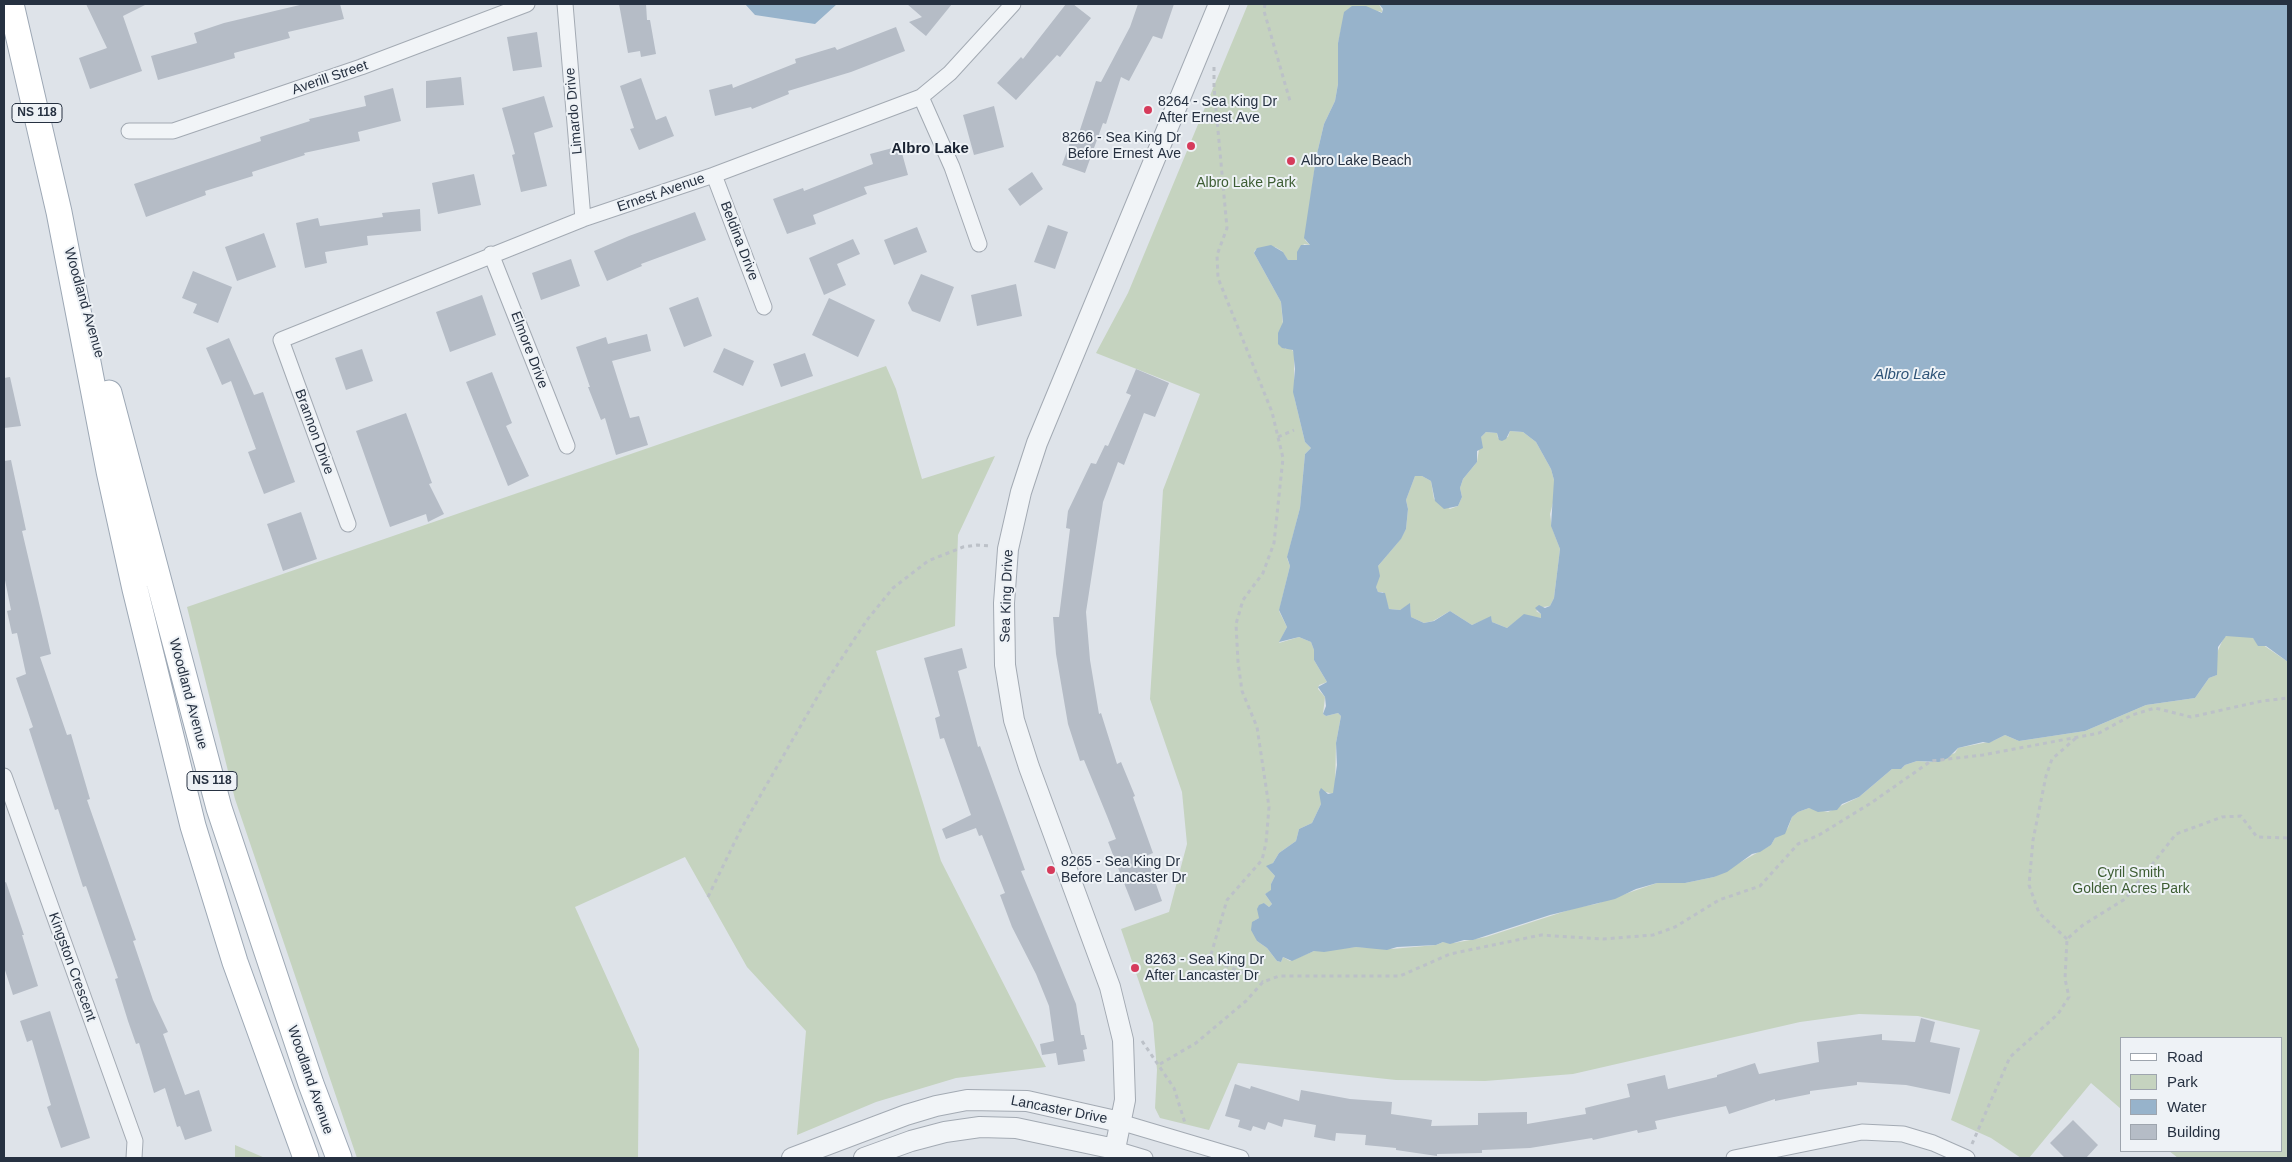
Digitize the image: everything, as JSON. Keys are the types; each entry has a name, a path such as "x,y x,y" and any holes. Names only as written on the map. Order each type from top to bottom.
{"main road":[{"name":"Woodland Avenue","path":"11,4 61,222 109,471 135,589 193,826 235,962 306,1158"},
{"name":"Woodland Avenue","path":"61,222 112,403 219,808 308,1076 339,1158"}],"street":[{"name":"Averill Street","path":"129,131 173,131 361,67 527,4"},
{"name":"Limardo Drive","path":"564,4 583,219"},
{"name":"Ernest Avenue","path":"281,340 491,254 583,219 714,175 920,97 950,73 1013,4"},
{"name":"Sea King Drive","path":"1114,1154 1125,1100 1122,1040 1110,987 1029,767 1014,720 1005,665 1004,603 1008,549 1021,492 1038,443 1219,4"},
{"path":"920,97 952,166 979,244"},
{"name":"Beldina Drive","path":"714,175 764,307"},
{"name":"Elmore Drive","path":"491,254 567,446"},
{"name":"Brannon Drive","path":"281,340 348,524"},
{"name":"Kingston Crescent","path":"4,776 135,1141 134,1158"},
{"name":"Lancaster Drive","path":"792,1158 906,1115 936,1106 967,1100 1027,1101 1120,1122 1241,1158"},
{"name":"Lancaster Drive","path":"864,1158 911,1141 946,1132 980,1127 1016,1128 1114,1154 1145,1158"},
{"path":"1734,1158 1862,1132 1903,1134 1933,1143 1967,1158"}],"path":[{"path":"1265,4 1264,11 1290,101"},
{"path":"1214,62 1214,87 1227,228 1217,255 1218,278 1272,412 1283,458 1274,543 1263,574 1243,600 1236,624 1242,691 1257,727 1270,807 1266,842 1262,860 1227,900 1210,958 1263,982"},
{"path":"1278,437 1294,430"},
{"path":"708,897 741,829 826,682 867,620 893,588 928,561 945,552 977,545 1008,549"},
{"path":"1160,1064 1196,1042 1246,1001 1263,982 1279,976 1400,976 1450,954 1541,936 1603,939 1653,934 1675,927 1719,900 1760,886 1798,844 1819,835 1872,804 1931,761 1983,755 2099,733 2132,715 2156,708 2191,717 2262,700 2288,698"},
{"path":"2067,939 2038,913 2029,885 2033,840 2046,776 2052,759 2076,737"},
{"path":"1967,1158 2010,1057 2058,1014 2069,998 2065,979 2067,939 2083,926 2125,899 2176,834 2222,817 2241,816 2257,836 2288,838"},
{"path":"1142,1041 1160,1064 1174,1088 1187,1131"}],"green space":[{"name":"Cyril Smith Golden Acres Park","path":"1248,4 1379,4 1383,13 1379,11 1341,30 1338,43 1338,84 1335,101 1324,124 1316,158 1305,240 1310,245 1304,244 1297,255 1297,260 1288,260 1282,251 1275,247 1255,250 1254,253 1281,302 1285,349 1291,348 1294,353 1294,396 1305,442 1311,448 1305,454 1300,508 1287,558 1290,566 1279,611 1287,627 1279,643 1299,637 1311,642 1314,650 1314,660 1327,682 1319,685 1318,689 1325,697 1323,714 1326,716 1338,713 1341,716 1336,743 1335,789 1333,794 1326,792 1321,795 1321,804 1312,823 1299,829 1296,841 1279,853 1273,863 1267,867 1275,876 1271,884 1271,891 1265,894 1272,904 1269,907 1264,903 1259,918 1254,921 1257,941 1267,948 1277,961 1281,962 1283,957 1290,961 1314,951 1356,947 1392,949 1436,945 1443,942 1454,943 1486,937 1575,908 1596,904 1657,883 1685,883 1714,877 1771,845 1775,838 1788,828 1792,817 1798,812 1809,808 1828,812 1859,797 1892,769 1902,768 1917,761 1931,762 1955,753 1958,748 1993,741 2005,735 2019,741 2085,731 2146,705 2195,698 2209,678 2217,675 2216,655 2224,637 2229,635 2250,636 2288,662 2288,1158 2178,1158 2170,1152 2282,1152 2282,1037 2120,1037 2120,1108 2091,1083 2029,1158 2021,1158 1991,1138 1951,1120 1980,1030 1918,1016 1859,1014 1800,1022 1573,1074 1485,1081 1396,1080 1238,1063 1209,1130 1160,1118 1155,1108 1157,1070 1153,1023 1121,929 1169,912 1187,844 1182,792 1150,699 1163,490 1200,394 1096,353 1128,293"},
{"path":"886,366 896,389 922,479 995,456 958,535 955,626 876,651 941,861 1046,1067 956,1078 876,1102 797,1135 806,1031 747,967 685,857 575,907 639,1049 638,1158 357,1158 235,799 187,607"},
{"path":"1510,431 1523,432 1536,442 1551,469 1554,480 1554,499 1550,514 1552,528 1560,549 1554,598 1550,606 1536,611 1541,614 1541,618 1523,616 1507,628 1492,622 1491,617 1472,625 1450,611 1433,621 1424,623 1411,617 1410,604 1400,610 1389,609 1383,592 1378,592 1376,587 1378,566 1400,540 1406,529 1408,509 1406,500 1415,476 1422,476 1431,481 1434,499 1450,509 1458,506 1462,497 1460,488 1463,479 1477,462 1481,437 1486,432 1497,433 1498,438 1508,437"},
{"path":"235,1145 265,1158 235,1158"}],"water":[{"path":"745,4 837,4 815,24 755,15"},
{"name":"Albro Lake","path":"1379,4 2288,4 2288,662 2266,646 2258,646 2253,638 2226,636 2218,647 2217,675 2209,678 2195,698 2146,705 2085,731 2019,741 2005,735 1989,743 1983,742 1958,748 1948,758 1939,762 1917,761 1905,765 1901,769 1892,769 1859,797 1842,804 1837,810 1818,812 1809,808 1798,812 1792,817 1785,834 1775,838 1771,845 1760,852 1752,854 1727,872 1714,877 1685,883 1657,883 1636,889 1615,899 1550,915 1473,940 1464,940 1450,944 1443,942 1436,945 1397,947 1387,950 1356,947 1324,952 1314,951 1292,961 1283,957 1281,962 1277,961 1267,948 1257,941 1251,930 1252,922 1259,918 1257,909 1259,905 1264,903 1269,907 1272,904 1265,894 1271,890 1271,884 1275,876 1266,866 1273,863 1279,853 1296,841 1299,829 1312,823 1321,804 1319,792 1321,788 1328,794 1333,793 1337,765 1336,743 1341,716 1338,713 1326,716 1323,714 1326,706 1325,697 1318,687 1327,682 1314,660 1314,650 1311,642 1299,637 1279,642 1287,627 1279,610 1290,566 1287,557 1300,508 1305,454 1311,448 1305,442 1293,392 1295,369 1293,350 1282,348 1278,344 1278,333 1283,322 1281,302 1254,253 1257,248 1271,245 1283,252 1288,260 1297,260 1297,252 1301,245 1310,245 1304,238 1316,158 1324,124 1335,101 1338,84 1338,43 1344,12 1352,6 1366,6 1382,13 1383,9","holes":["1510,431 1523,432 1536,442 1551,469 1554,480 1551,526 1560,549 1554,598 1550,606 1545,608 1539,605 1535,608 1541,614 1541,618 1524,614 1507,628 1492,622 1491,616 1472,625 1450,611 1434,621 1424,623 1411,617 1410,603 1400,610 1389,609 1385,593 1378,592 1376,587 1380,576 1378,566 1401,539 1406,529 1408,509 1406,500 1415,476 1422,476 1431,481 1435,501 1444,509 1458,506 1462,497 1460,488 1463,479 1477,462 1477,451 1483,448 1481,437 1486,432 1497,433 1499,440 1502,441 1506,439"]}],"building":[{"path":"86,4 147,4 123,16 142,71 90,89 79,58 107,48"},
{"path":"304,4 340,4 344,19 288,32 290,38 234,53 235,58 158,80 151,56 197,43 194,33 224,23"},
{"path":"619,4 646,4 647,20 650,20 656,54 641,57 640,51 628,53"},
{"path":"907,4 952,4 926,36 909,22 922,17"},
{"path":"1066,4 1073,4 1091,18 1060,57 1057,55 1016,100 997,83 1021,57 1023,59"},
{"path":"1138,4 1174,4 1162,39 1153,36 1129,81 1121,77 1106,124 1103,123 1085,173 1062,165 1073,134 1078,136 1096,81 1101,82 1130,27"},
{"path":"896,27 905,51 851,72 788,91 789,94 752,109 751,107 715,116 709,90 732,84 733,88 796,63 795,59 835,47 837,50"},
{"path":"537,32 542,67 513,71 507,37"},
{"path":"461,77 464,105 426,108 426,81"},
{"path":"641,78 656,120 666,116 674,136 639,150 630,129 634,128 620,86"},
{"path":"393,88 401,121 358,132 360,141 304,153 305,155 252,172 253,176 205,191 206,195 146,217 134,184 261,141 260,137 310,121 309,119 366,106 364,96"},
{"path":"544,96 553,127 534,133 547,186 521,192 512,155 515,154 502,108"},
{"path":"994,106 1004,147 974,155 963,115"},
{"path":"900,146 908,175 864,187 867,194 813,215 816,224 787,234 773,199 803,188 804,191 873,164 870,154"},
{"path":"1032,172 1043,189 1020,206 1008,189"},
{"path":"474,174 481,205 438,214 432,183"},
{"path":"420,209 421,231 367,236 368,245 325,252 327,263 305,268 296,223 318,218 320,226 383,217 382,213"},
{"path":"695,212 706,240 641,264 642,266 607,281 594,251"},
{"path":"1048,225 1068,232 1055,269 1034,262"},
{"path":"917,227 927,252 894,265 884,240"},
{"path":"264,233 276,267 237,281 225,247"},
{"path":"853,239 860,254 837,264 846,285 824,295 809,258"},
{"path":"571,259 580,286 541,300 532,273"},
{"path":"193,271 232,287 218,323 193,313 197,304 182,298"},
{"path":"921,274 954,287 940,322 912,311 908,303"},
{"path":"1016,284 1022,316 977,326 971,295"},
{"path":"482,295 496,335 450,352 436,312"},
{"path":"698,297 712,336 684,347 669,308"},
{"path":"829,298 875,320 858,357 812,335"},
{"path":"647,334 651,351 612,361 630,418 639,416 648,445 616,455 605,418 601,420 588,387 590,387 576,347 606,337 608,344"},
{"path":"229,338 254,395 263,392 295,482 264,494 248,452 256,449 231,381 222,385 206,348"},
{"path":"724,348 754,361 743,386 713,372"},
{"path":"362,349 373,381 346,390 335,358"},
{"path":"805,353 813,376 781,387 773,364"},
{"path":"1136,369 1169,383 1155,417 1144,413 1124,465 1118,462 1103,502 1086,612 1090,660 1099,714 1101,713 1117,764 1121,762 1135,796 1133,797 1153,853 1146,856 1162,901 1135,911 1108,842 1116,839 1084,760 1080,761 1068,724 1056,654 1053,617 1059,617 1070,529 1066,528 1068,511 1091,463 1096,464 1105,445 1108,446 1131,395 1126,393"},
{"path":"492,372 512,423 506,426 529,476 508,486 466,382"},
{"path":"10,377 21,426 4,428 4,378"},
{"path":"406,413 432,483 429,484 444,514 428,522 426,514 390,527 356,431"},
{"path":"11,460 26,530 22,531 51,654 40,657 67,735 71,734 90,799 87,800 136,940 133,941 153,1000 168,1032 163,1034 185,1095 199,1090 212,1131 185,1140 180,1126 177,1127 165,1088 154,1093 139,1043 136,1044 128,1021 115,979 118,978 86,886 83,887 58,809 55,810 29,729 33,727 16,678 26,674 17,633 12,634 7,611 11,610 4,575 4,461"},
{"path":"301,512 317,559 283,571 267,524"},
{"path":"962,648 967,668 958,671 978,747 980,746 1025,870 1021,871 1076,1004 1081,1035 1084,1035 1087,1049 1083,1050 1085,1061 1058,1065 1056,1053 1042,1055 1040,1044 1054,1041 1049,1006 1036,974 1012,927 1000,895 1005,893 982,835 979,836 976,828 946,839 942,829 971,815 944,738 940,739 935,718 940,716 924,658"},
{"path":"6,882 24,935 22,935 38,986 13,995 4,967 4,883"},
{"path":"50,1011 90,1138 61,1148 47,1107 51,1105 32,1040 27,1042 20,1021"},
{"path":"1921,1018 1935,1022 1930,1042 1960,1048 1950,1094 1906,1085 1857,1082 1857,1085 1810,1091 1810,1094 1775,1101 1775,1099 1729,1114 1726,1106 1655,1121 1657,1129 1638,1133 1637,1130 1593,1140 1592,1138 1530,1148 1482,1150 1482,1153 1437,1154 1437,1156 1396,1150 1396,1148 1365,1145 1366,1135 1336,1133 1335,1141 1314,1137 1316,1125 1284,1119 1282,1127 1268,1122 1265,1130 1253,1126 1251,1131 1238,1127 1240,1120 1225,1116 1235,1084 1250,1089 1251,1086 1299,1101 1301,1090 1350,1099 1392,1102 1391,1114 1432,1120 1431,1126 1478,1125 1478,1113 1527,1112 1527,1124 1586,1114 1585,1108 1630,1097 1627,1084 1665,1075 1668,1089 1717,1077 1717,1075 1755,1063 1759,1074 1819,1062 1817,1042 1882,1034 1882,1040 1915,1042"},
{"path":"2073,1120 2098,1145 2086,1158 2065,1158 2050,1143"}],"place":[{"name":"8264 - Sea King Dr After Ernest Ave","path":"1148,110"},
{"name":"8266 - Sea King Dr Before Ernest Ave","path":"1191,146"},
{"name":"Albro Lake Beach","path":"1291,161"},
{"name":"8265 - Sea King Dr Before Lancaster Dr","path":"1051,870"},
{"name":"8263 - Sea King Dr After Lancaster Dr","path":"1135,968"}],"district":[{"name":"Albro Lake","path":"930,149"}],"park label":[{"name":"Albro Lake Park","path":"1246,183"}]}
